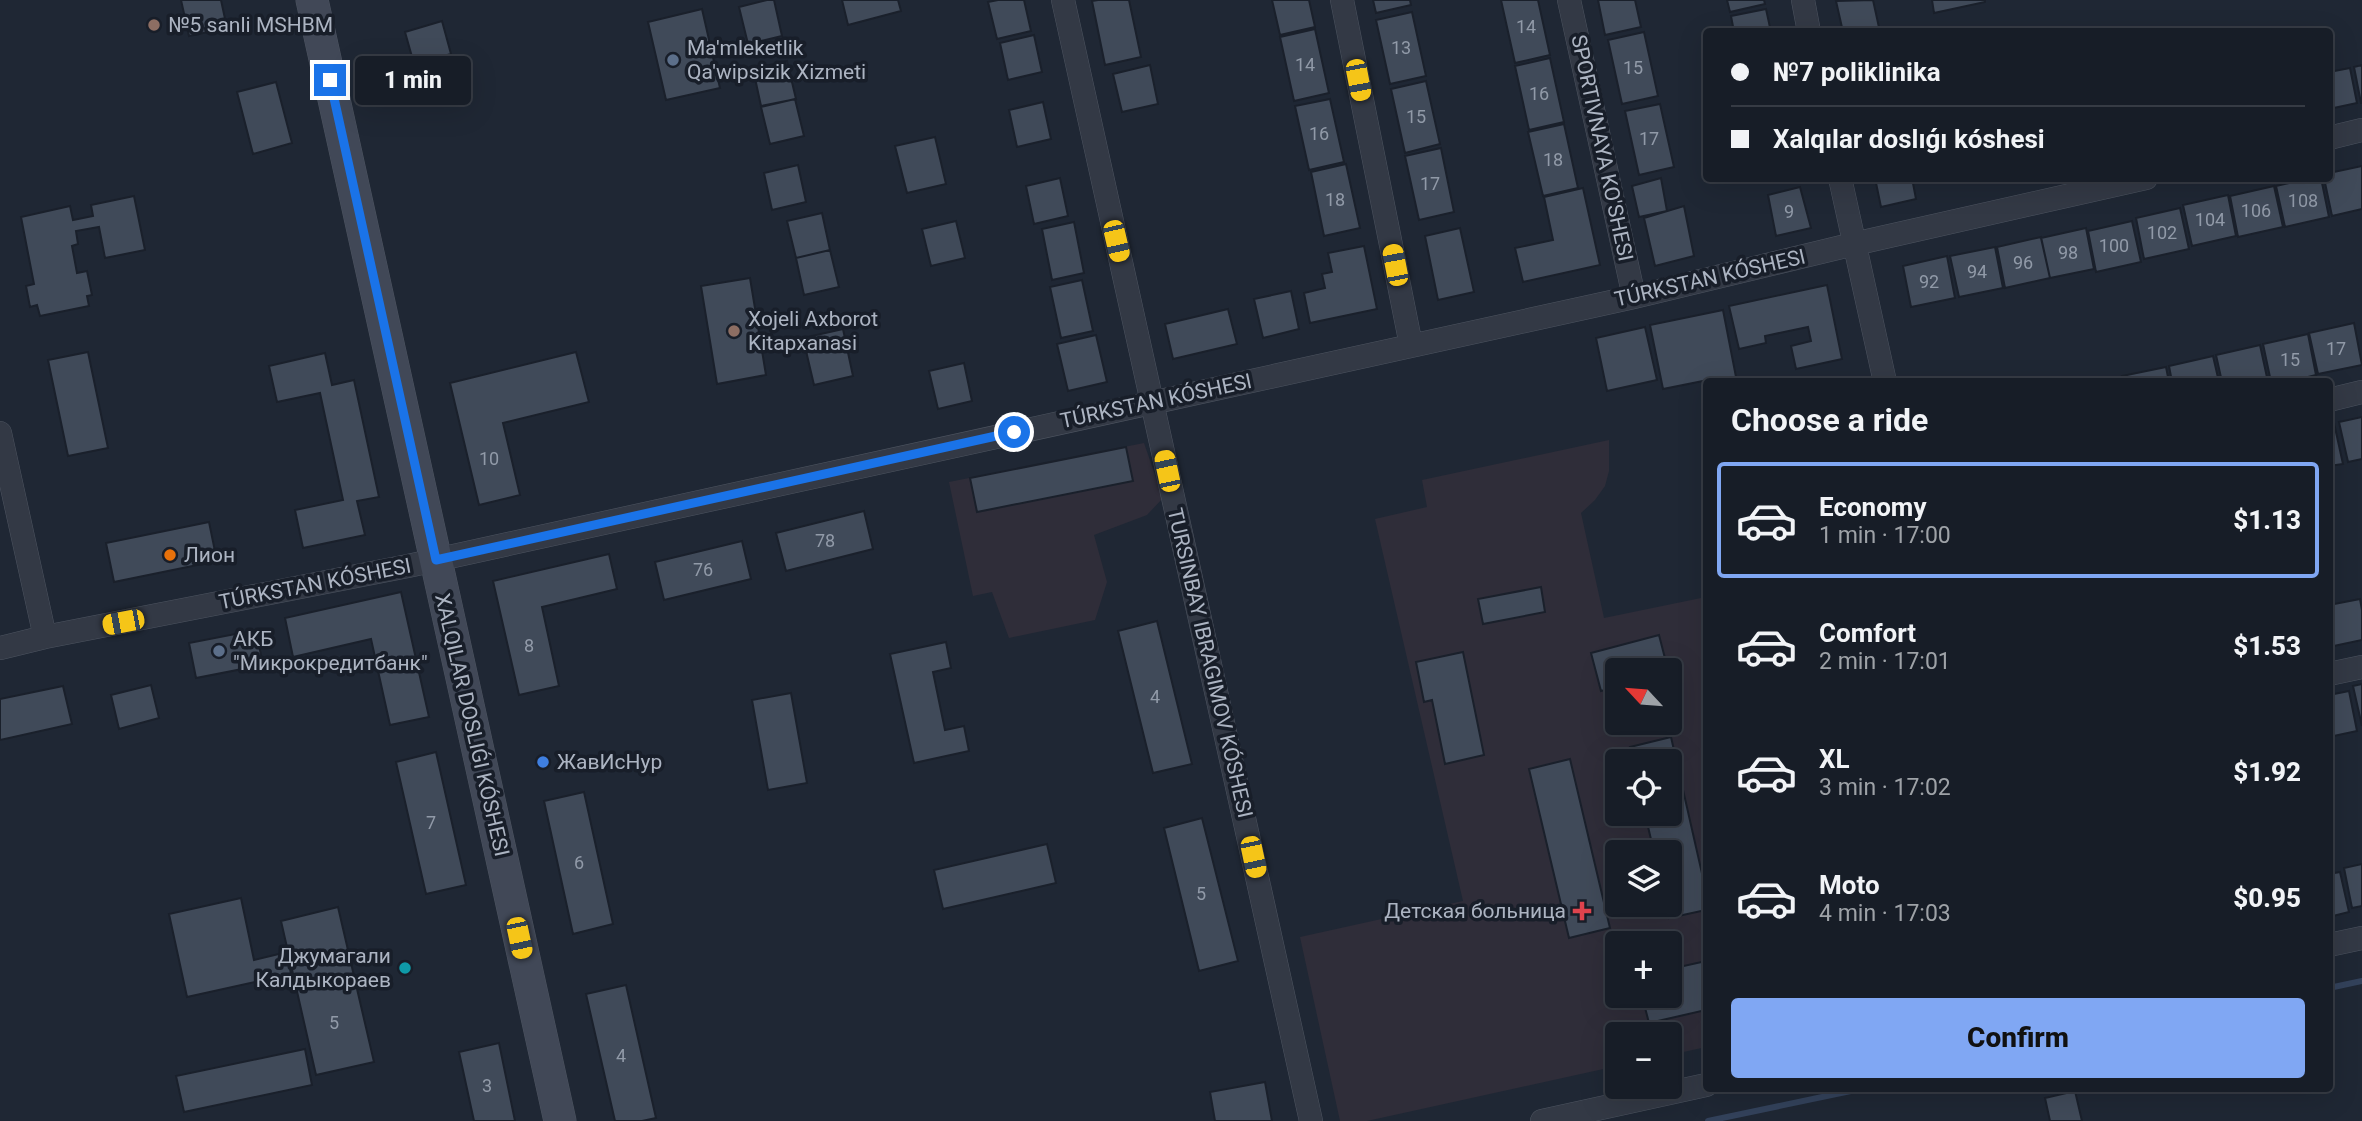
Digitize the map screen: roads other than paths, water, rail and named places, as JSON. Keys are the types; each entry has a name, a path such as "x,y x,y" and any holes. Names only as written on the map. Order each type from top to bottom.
{"street":[{"path":"312,0 560,1121"},
{"name":"TURSINBAY IBRAGIMOV KÓSHESI","path":"1063,0 1311,1121"},
{"path":"1342,0 1411,345"},
{"name":"SPORTIVNAYA KO'SHESI","path":"1569,0 1634,297"},
{"path":"1803,0 1808,28"},
{"path":"2333,137 2362,130"},
{"path":"1841,182 1884,378"},
{"name":"TÚRKSTAN KÓSHESI","path":"0,648 436,560 1634,297 2128,182"},
{"path":"2333,399 2362,392"},
{"path":"0,433 45,637"},
{"path":"2333,673 2362,667"},
{"path":"2333,944 2362,937"},
{"path":"1542,1121 1703,1086"}],"waterway":[{"path":"2333,987 2362,981"},
{"path":"1708,1121 1846,1092"}],"place":[{"name":"№5 sanli MSHBM","path":"154,25"},
{"name":"Ma'mleketlik Qa'wipsizik Xizmeti","path":"673,60"},
{"name":"Xojeli Axborot Kitapxanasi","path":"734,331"},
{"name":"Лион","path":"170,555"},
{"name":"АКБ \"Микрокредитбанк\"","path":"219,651"},
{"name":"ЖавИсНур","path":"543,762"},
{"name":"Детская больница","path":"1582,911"},
{"name":"Джумагали Калдыкораев","path":"405,968"}]}
